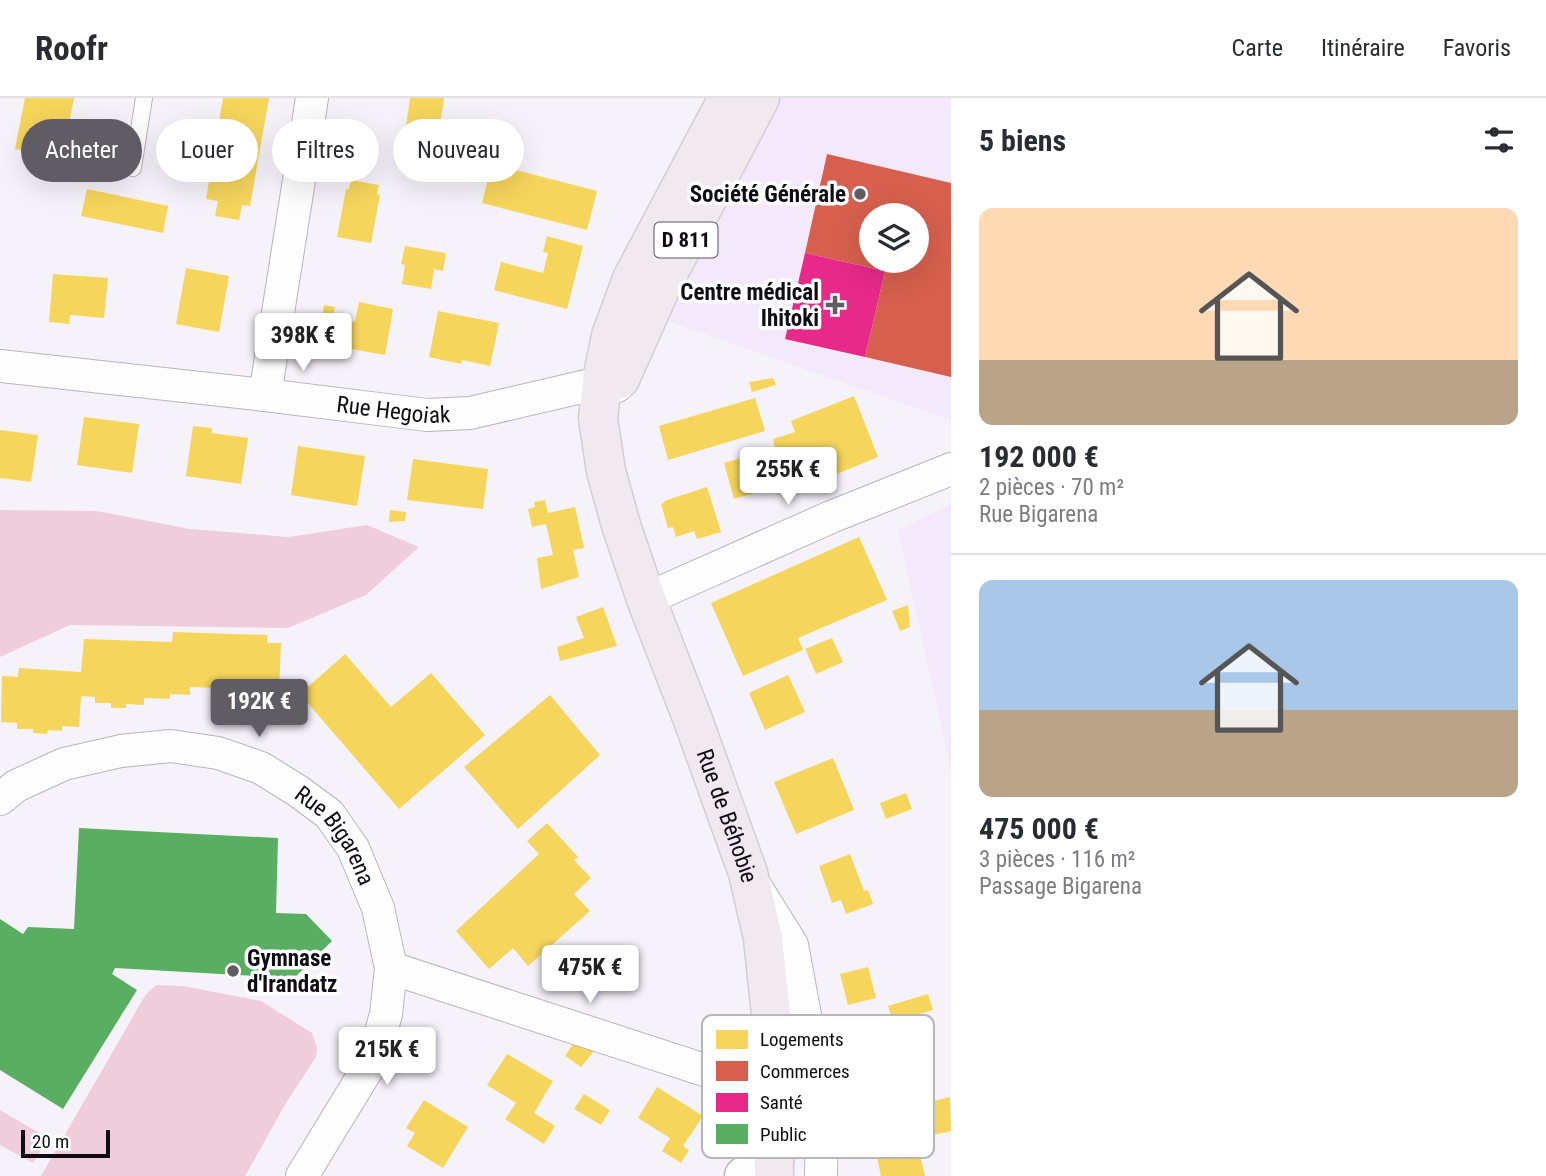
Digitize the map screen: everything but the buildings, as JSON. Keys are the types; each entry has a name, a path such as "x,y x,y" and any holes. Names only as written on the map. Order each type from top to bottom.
{"main road":[{"name":"Rue de Béhobie","path":"728,98 632,279 611,336 606,471 646,600 748,873 763,938 771,1015"},
{"name":"Rue de Béhobie","path":"610,385 760,98"}],"street":[{"path":"265,395 312,98"},
{"name":"Rue Hegoiak","path":"0,366 427,415 470,413 586,386 610,385"},
{"path":"646,600 819,522 951,469"},
{"name":"Rue Bigarena","path":"0,799 16,786 64,764 121,751 171,746 218,753 261,768 329,814 353,848 378,908 391,968 386,1014 374,1058 302,1176"},
{"path":"748,873 792,945 805,1015"},
{"path":"391,968 702,1070"},
{"path":"821,1158 821,1176"}],"lane":[{"path":"141,119 144,98"}],"shaded area":[{"path":"746,98 951,98 951,420 641,312"},
{"path":"951,504 951,771 898,530"},
{"path":"0,510 97,511 190,529 289,537 367,525 419,547 366,595 288,628 70,625 0,657"},
{"path":"156,985 183,986 261,1001 312,1033 317,1048 316,1057 286,1103 245,1176 41,1176 146,994"},
{"path":"0,1110 48,1138 33,1163 0,1145"}],"place":[{"name":"Société Générale","path":"860,194"},
{"name":"Centre médical Ihitoki","path":"835,305"},
{"name":"Gymnase d'Irandatz","path":"233,971"}]}
